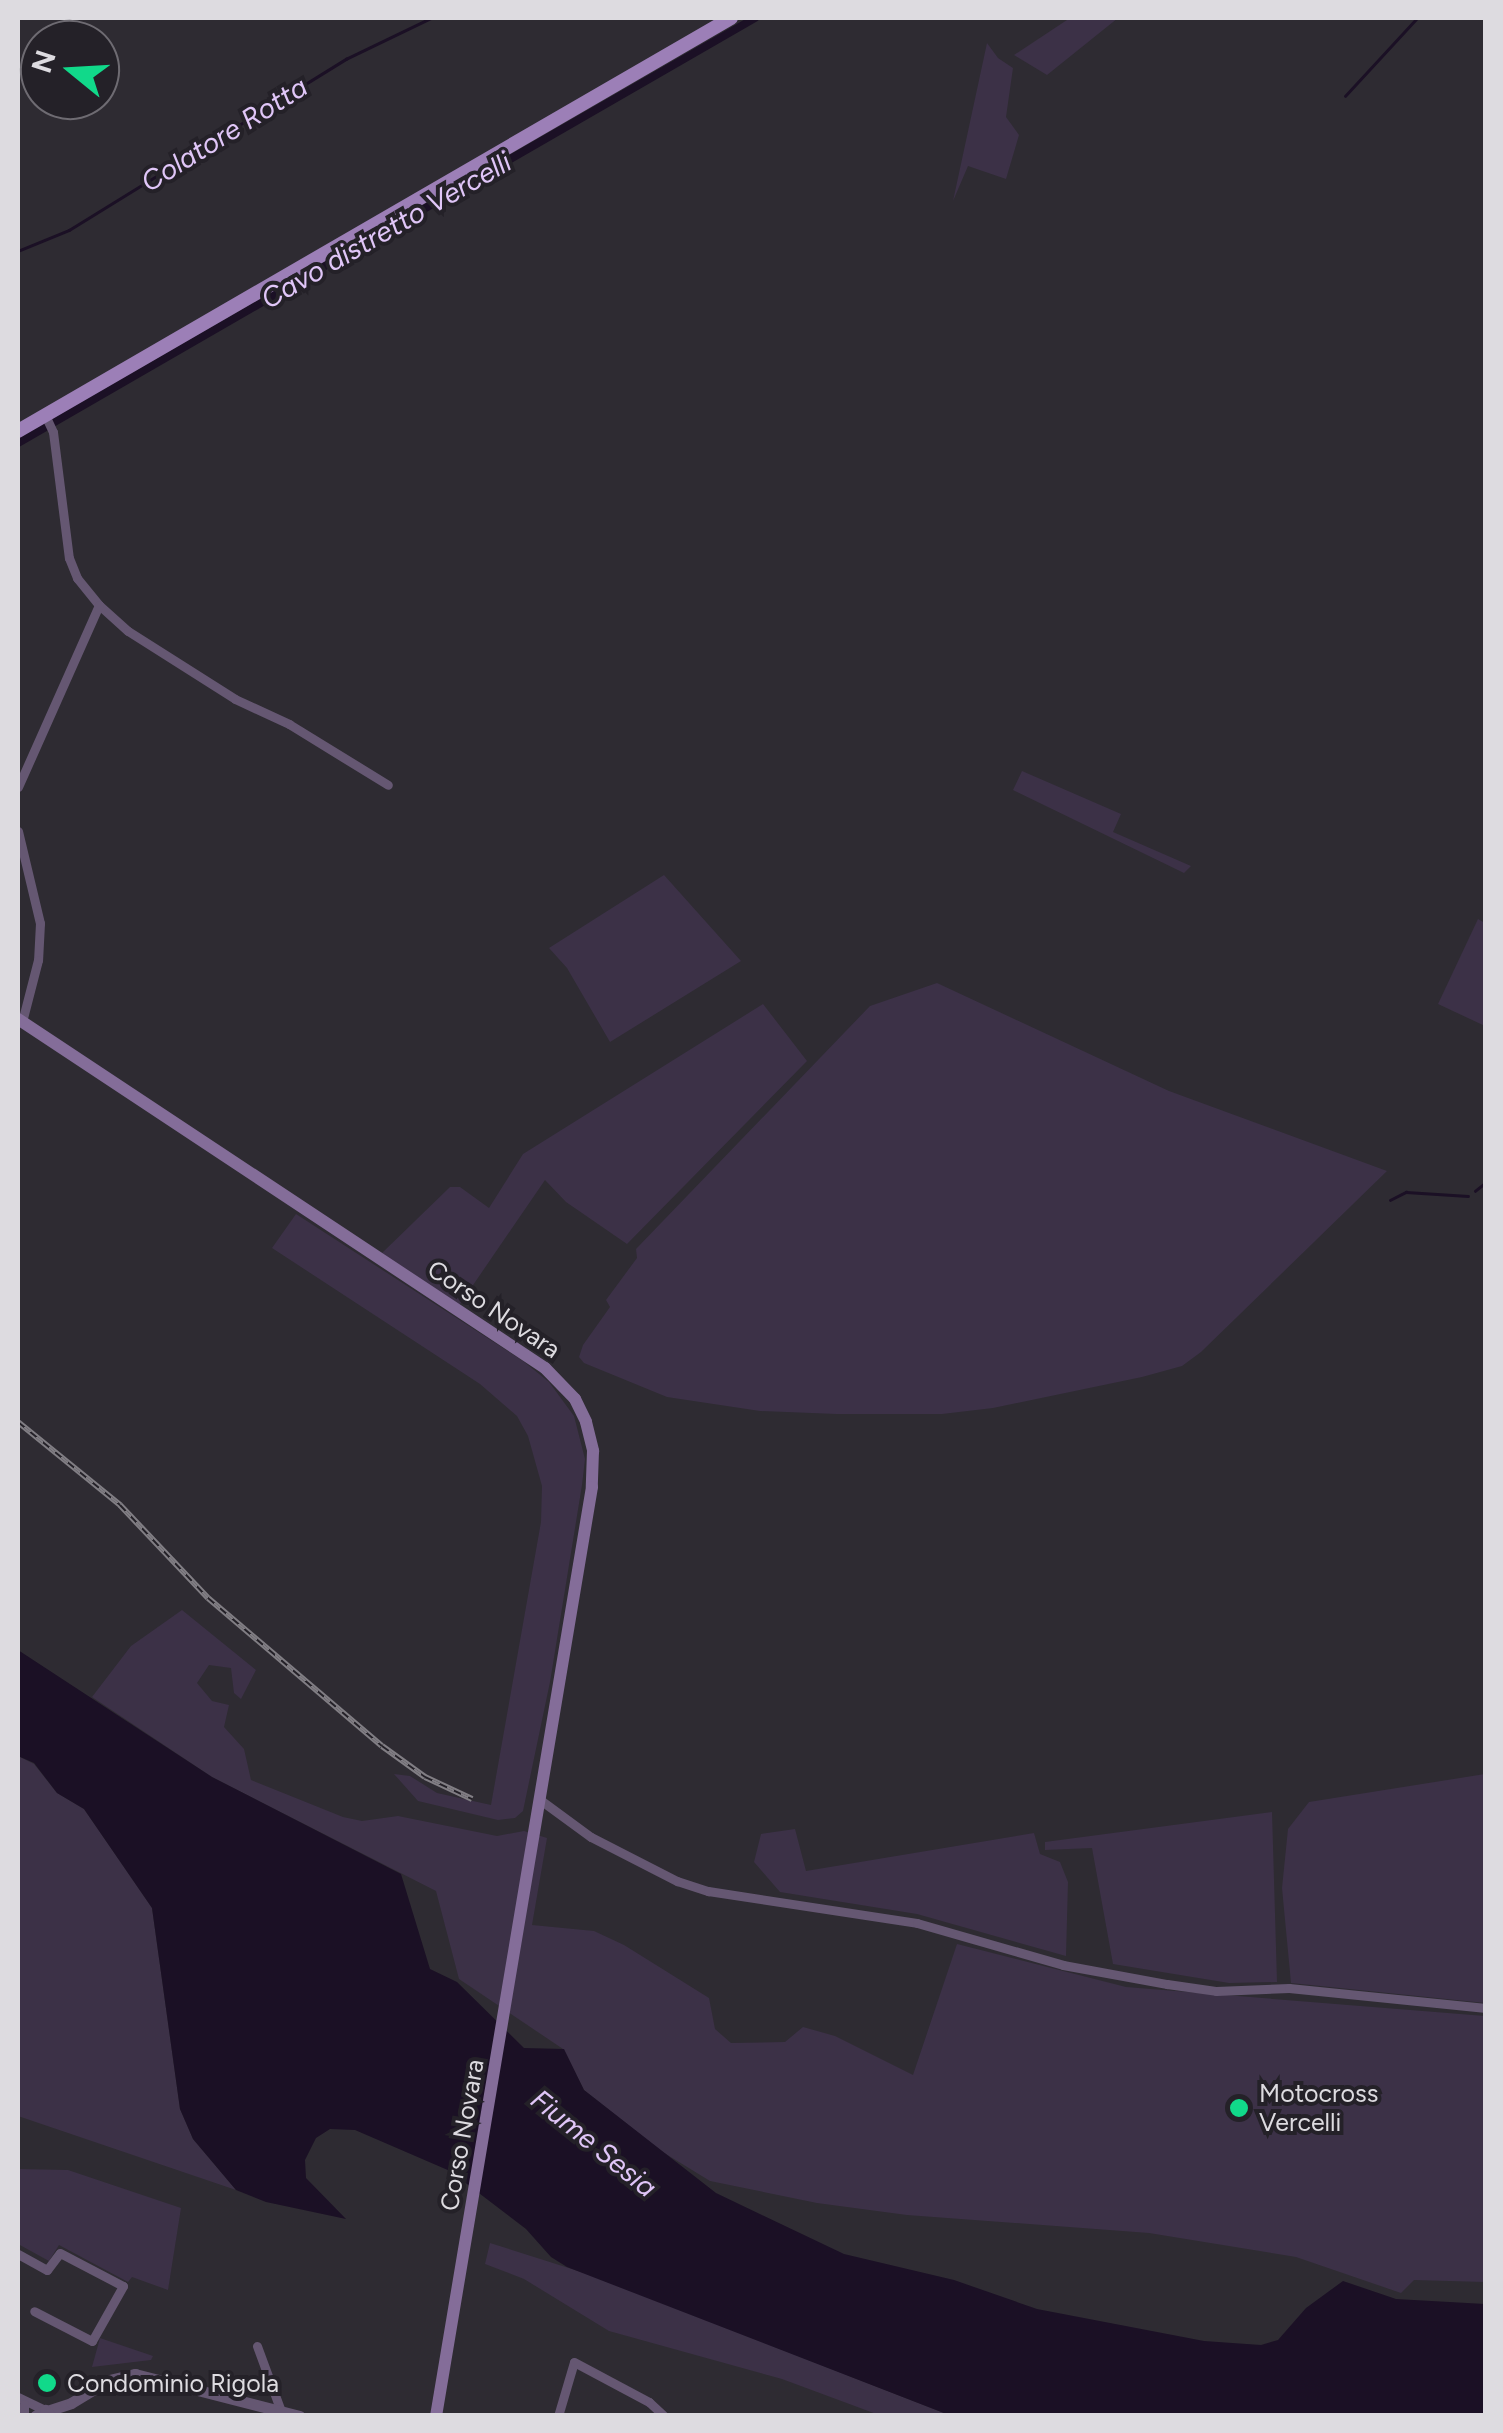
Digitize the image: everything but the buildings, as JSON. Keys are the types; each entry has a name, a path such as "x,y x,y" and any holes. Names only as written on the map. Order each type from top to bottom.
{"main road":[{"path":"18,430 731,18"},
{"name":"Corso Novara","path":"20,1021 545,1368 576,1399 594,1451 592,1487 437,2415"}],"street":[{"path":"46,417 53,432 69,558 77,578 99,605 128,631 235,699 289,724 388,785"},
{"path":"18,787 99,605"},
{"path":"18,830 40,923 38,960 20,1021"},
{"path":"539,1798 591,1837 708,1891 917,1924 1063,1965 1167,1984 1216,1990 1289,1988 1486,2008"},
{"path":"18,2254 47,2270 60,2253 123,2286 92,2341 34,2311"},
{"path":"256,2346 290,2414"},
{"path":"558,2416 574,2362 648,2402 664,2416"},
{"path":"21,2404 45,2414 109,2380 135,2374 290,2414"}],"shaded area":[{"path":"1070,18 1118,18 1047,75 1014,55"},
{"path":"987,43 998,58 1013,68 1006,117 1019,135 1006,179 968,166 953,201"},
{"path":"1022,771 1121,814 1113,832 1191,866 1184,873 1013,790"},
{"path":"664,875 741,961 610,1042 567,968 549,948"},
{"path":"1478,919 1485,923 1485,1026 1438,1004"},
{"path":"937,983 1169,1091 1387,1171 1201,1352 1182,1366 1142,1377 993,1408 942,1414 837,1414 760,1411 667,1397 584,1363 579,1357 583,1345 610,1307 606,1300 637,1258 636,1249 870,1006"},
{"path":"763,1004 807,1061 627,1244 566,1202 545,1180 458,1307 382,1253 450,1187 460,1187 489,1208 523,1154"},
{"path":"296,1214 523,1361 549,1382 574,1416 585,1459 582,1485 550,1682 523,1811 515,1818 498,1820 418,1801 394,1774 410,1776 437,1793 491,1805 541,1522 542,1486 528,1436 517,1416 480,1384 272,1248"},
{"path":"182,1610 256,1670 241,1699 234,1693 231,1668 209,1665 197,1683 212,1701 229,1705 224,1727 244,1749 251,1780 362,1821 398,1816 497,1836 524,1831 547,1838 532,1925 594,1931 624,1945 709,1998 715,2029 731,2043 785,2042 803,2027 835,2036 913,2075 957,1944 1126,1987 1485,2016 1485,2282 1414,2280 1401,2293 1296,2257 1149,2233 907,2215 817,2203 710,2181 661,2151 584,2090 563,2049 459,1979 436,1891 212,1777 92,1697 131,1646"},
{"path":"18,1756 34,1764 57,1793 84,1809 152,1908 180,2109 193,2139 236,2190 18,2116"},
{"path":"1485,1774 1485,2003 1291,1983 1282,1888 1288,1829 1309,1802"},
{"path":"1272,1812 1277,1982 1229,1983 1113,1964 1092,1848 1045,1850 1045,1842"},
{"path":"795,1829 806,1871 1034,1833 1040,1854 1060,1862 1068,1882 1066,1956 917,1914 780,1892 754,1862 761,1834"},
{"path":"18,2169 68,2170 181,2208 168,2290 132,2277 128,2282 59,2245 49,2261 18,2244"},
{"path":"490,2243 597,2277 949,2415 879,2415 782,2379 609,2331 524,2279 485,2264"},
{"path":"100,2338 153,2356 151,2360 92,2367"}],"water":[{"name":"Fiume Sesia","path":"18,1650 212,1777 401,1874 430,1969 457,1982 524,2048 564,2049 584,2090 716,2193 844,2254 954,2280 1037,2309 1204,2341 1261,2345 1278,2340 1306,2308 1343,2281 1396,2299 1485,2304 1485,2415 949,2415 567,2267 551,2257 526,2229 450,2171 355,2130 330,2129 316,2138 305,2160 306,2178 346,2219 266,2202 236,2190 193,2139 180,2109 152,1908 84,1809 57,1793 34,1763 18,1756"}],"waterway":[{"name":"Colatore Rotta","path":"18,251 69,230 346,59 431,18"},
{"name":"Cavo distretto Vercelli","path":"18,443 755,18"},
{"path":"1345,96 1417,18"},
{"path":"1475,1191 1486,1182"},
{"path":"1390,1200 1406,1192 1468,1196"}],"railway":[{"path":"18,1422 120,1505 208,1598 382,1746 425,1777 472,1799"}],"place":[{"name":"Motocross Vercelli","path":"1239,2108"},
{"name":"Condominio Rigola","path":"47,2383"}]}
